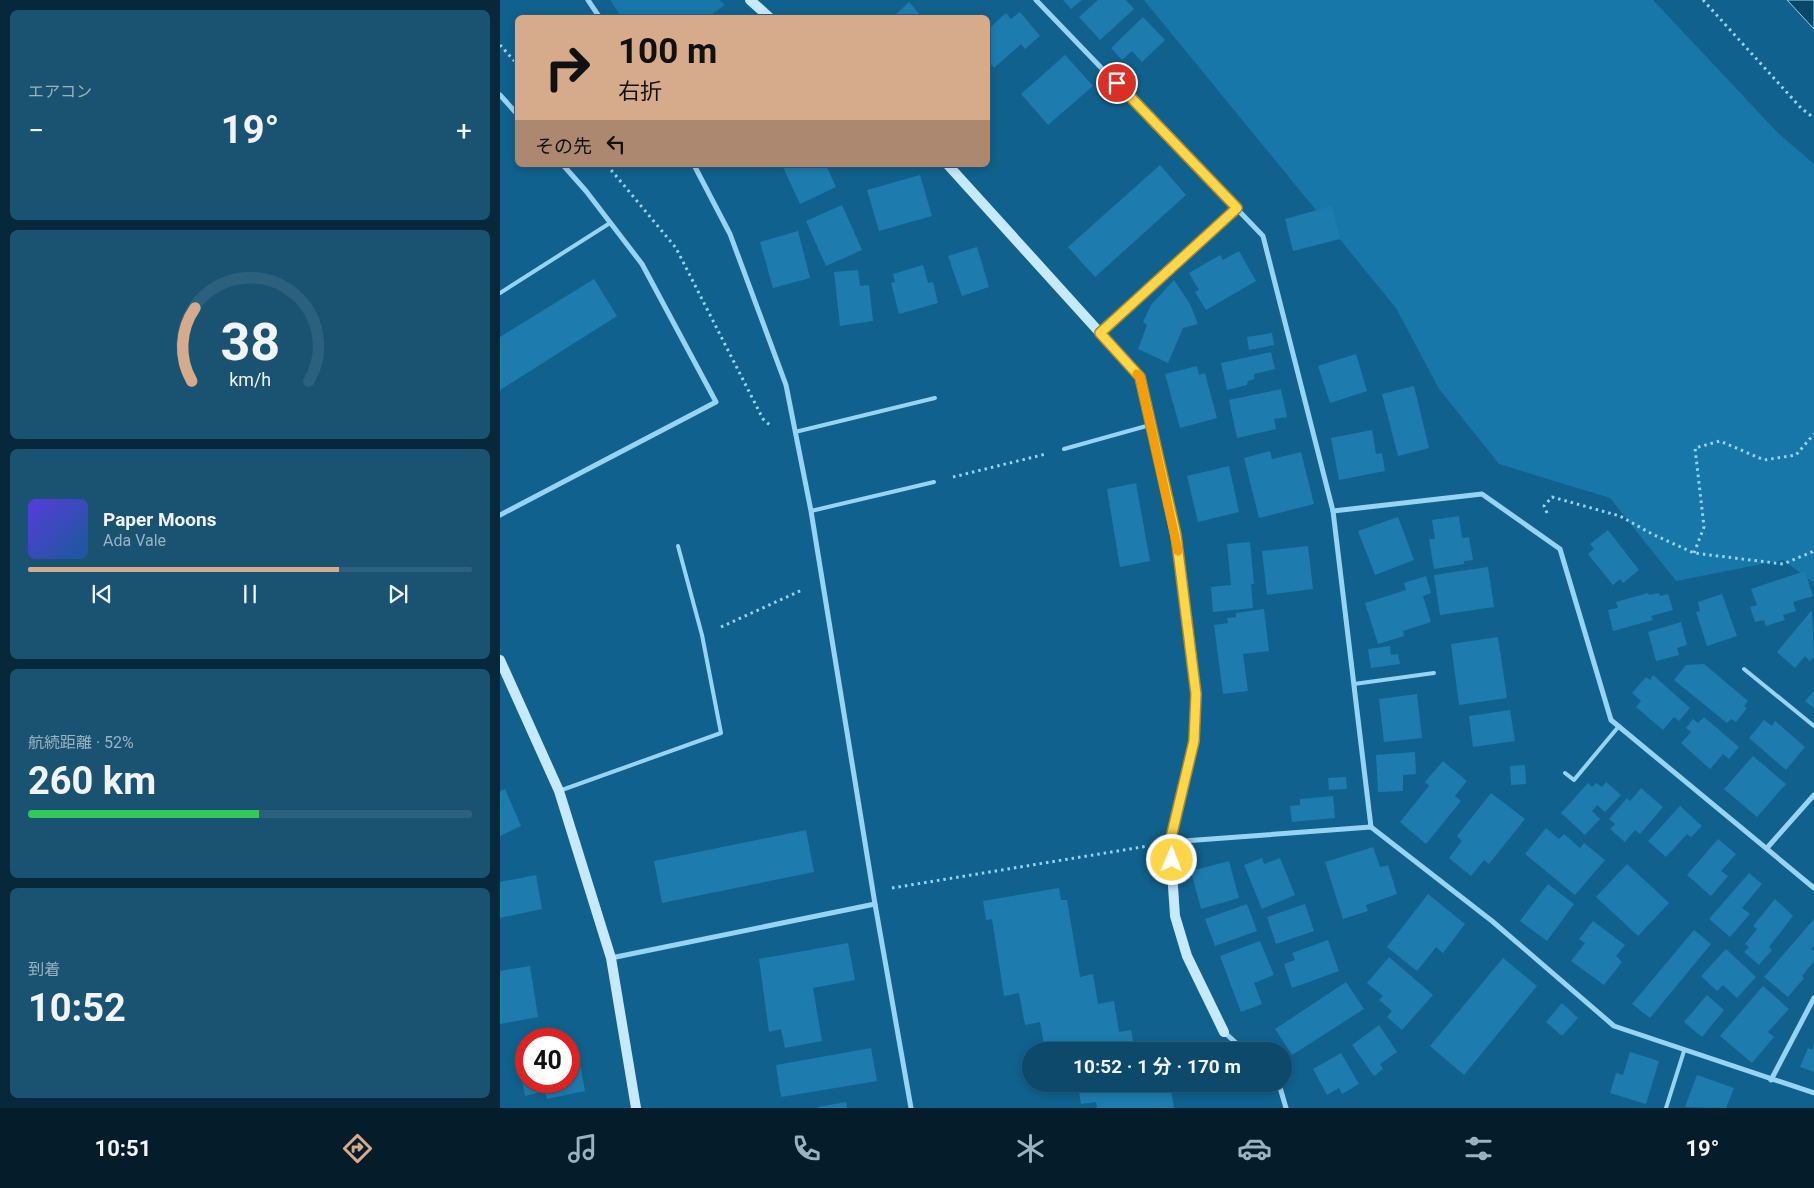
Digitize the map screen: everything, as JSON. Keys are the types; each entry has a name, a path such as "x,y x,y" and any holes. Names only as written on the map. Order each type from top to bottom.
{"street":[{"path":"588,0 598,15"},
{"path":"750,0 767,15"},
{"path":"1036,0 1263,236 1333,511 1371,827"},
{"path":"500,95 515,112"},
{"path":"500,515 716,402 642,264 565,167"},
{"path":"695,167 730,234 786,385 810,511 911,1108"},
{"path":"950,167 1140,377 1176,535 1196,694 1194,741 1170,842 1174,916 1187,956 1224,1032 1235,1042"},
{"path":"1100,333 1237,208"},
{"path":"1333,511 1482,494 1560,549 1611,720 1814,888"},
{"path":"500,660 559,791 611,958 636,1108"},
{"path":"1767,848 1814,795"},
{"path":"1170,842 1371,827 1492,921 1614,1026 1814,1093"},
{"path":"611,958 875,904"},
{"path":"1771,1080 1814,998"},
{"path":"1281,1092 1286,1108"}],"lane":[{"path":"500,293 610,223"},
{"path":"796,432 935,398"},
{"path":"1064,450 1150,425"},
{"path":"810,511 934,482"},
{"path":"559,791 721,733 702,635 678,546"},
{"path":"1744,669 1814,726"},
{"path":"1354,684 1434,673"},
{"path":"1565,773 1574,780 1620,726"},
{"path":"1666,1108 1684,1051"}],"path":[{"path":"1703,0 1800,108 1814,118"},
{"path":"500,45 515,62"},
{"path":"609,167 676,248 763,419 798,446"},
{"path":"1694,553 1704,527 1695,448 1720,441 1764,460 1796,455 1814,434"},
{"path":"934,482 1064,450"},
{"path":"1560,549 1544,506 1552,497 1620,516 1652,534 1694,553 1783,564 1814,551"},
{"path":"702,635 821,582"},
{"path":"873,891 1170,842"}],"shaded area":[{"path":"610,0 720,0 725,5 711,15 620,15"},
{"path":"1144,0 1653,0 1778,133 1814,164 1814,583 1783,560 1676,581 1610,498 1499,464 1439,389 1396,308"},
{"path":"1787,0 1814,0 1814,29"}],"building":[{"path":"1063,0 1082,0 1071,9"},
{"path":"1098,0 1126,0 1134,9 1100,40 1079,17"},
{"path":"909,2 920,15 895,15"},
{"path":"1020,12 1040,36 1025,49 1021,44 994,68 990,63 990,27 1006,13 1011,19"},
{"path":"1143,17 1165,40 1142,62 1132,51 1122,60 1111,48"},
{"path":"1065,55 1093,86 1048,125 1021,94"},
{"path":"1160,165 1186,195 1095,277 1068,247"},
{"path":"783,167 827,167 836,187 800,204"},
{"path":"920,175 932,216 879,231 867,190"},
{"path":"842,205 862,250 826,266 806,221"},
{"path":"1332,206 1340,239 1293,251 1285,219"},
{"path":"798,231 810,278 773,288 760,242"},
{"path":"977,247 989,287 962,296 948,256"},
{"path":"1239,251 1256,281 1206,310 1195,292 1199,290 1189,273 1220,255 1223,260"},
{"path":"923,265 928,283 933,282 938,303 899,314 891,283 895,282 893,274"},
{"path":"858,270 860,286 869,285 873,321 840,326 834,272"},
{"path":"594,279 617,316 500,390 500,337"},
{"path":"1174,280 1190,304 1198,324 1183,328 1168,363 1138,349 1147,325 1143,322 1151,305"},
{"path":"1272,333 1274,345 1249,350 1247,337"},
{"path":"1271,352 1275,369 1254,374 1254,379 1248,381 1247,385 1227,390 1221,363"},
{"path":"1356,354 1367,391 1330,403 1318,366"},
{"path":"1197,366 1199,375 1205,373 1217,418 1180,428 1165,374"},
{"path":"1414,386 1429,448 1398,456 1382,394"},
{"path":"1281,389 1287,417 1274,419 1276,429 1237,438 1229,400"},
{"path":"1372,430 1376,454 1382,453 1385,471 1339,480 1331,438"},
{"path":"1270,451 1272,459 1301,452 1314,504 1259,518 1244,458"},
{"path":"1229,466 1239,512 1198,522 1187,476"},
{"path":"1136,483 1150,561 1120,567 1107,489"},
{"path":"1459,516 1462,538 1469,537 1473,560 1464,561 1464,564 1434,569 1429,539 1435,539 1432,520"},
{"path":"1398,517 1414,560 1375,575 1358,531"},
{"path":"1608,530 1639,570 1623,583 1620,579 1613,585 1588,554 1594,549 1590,544"},
{"path":"1250,542 1254,584 1251,584 1253,608 1213,612 1211,587 1231,585 1227,544"},
{"path":"1308,546 1313,589 1267,595 1262,551"},
{"path":"1488,567 1494,607 1440,615 1434,575"},
{"path":"1805,571 1813,596 1793,602 1796,611 1783,615 1785,620 1766,626 1764,620 1755,622 1750,607 1757,605 1751,589"},
{"path":"1426,576 1431,593 1423,596 1431,622 1403,631 1404,636 1378,644 1365,603 1406,590 1404,583"},
{"path":"1648,593 1649,595 1659,593 1660,596 1668,594 1673,610 1651,616 1653,620 1613,631 1608,610 1618,608 1616,602"},
{"path":"1722,594 1737,636 1707,646 1696,612 1700,611 1698,602"},
{"path":"1264,609 1269,651 1243,654 1248,691 1223,694 1214,625 1228,623 1227,618 1236,617 1236,613"},
{"path":"1812,610 1814,657 1810,661 1805,656 1795,668 1777,652"},
{"path":"1681,622 1687,645 1677,648 1679,655 1656,661 1648,632"},
{"path":"1498,637 1507,698 1459,705 1451,644"},
{"path":"1390,646 1391,655 1398,654 1400,664 1371,668 1368,649"},
{"path":"1704,664 1748,701 1744,706 1747,708 1736,722 1731,719 1727,723 1674,680 1686,665"},
{"path":"1653,675 1690,708 1679,721 1674,717 1663,730 1636,707 1641,701 1632,693 1646,677 1650,680"},
{"path":"1814,691 1814,708 1805,701"},
{"path":"1417,694 1422,738 1384,742 1379,699"},
{"path":"1510,710 1515,741 1473,747 1469,716"},
{"path":"1704,717 1739,747 1729,759 1723,754 1710,769 1681,743 1691,732 1686,728 1693,719 1698,723"},
{"path":"1764,720 1772,726 1775,721 1805,747 1786,770 1749,738"},
{"path":"1415,752 1416,774 1403,775 1403,791 1378,792 1376,755"},
{"path":"1753,756 1786,784 1757,817 1724,789"},
{"path":"1443,761 1467,781 1455,796 1461,801 1426,844 1400,822 1429,786 1425,782"},
{"path":"1525,765 1526,784 1511,785 1510,766"},
{"path":"1346,777 1347,789 1329,790 1328,778"},
{"path":"1606,782 1621,795 1605,812 1597,805 1592,811 1600,819 1585,835 1561,813 1588,783 1592,787 1596,783 1602,787"},
{"path":"1641,788 1663,807 1640,834 1635,830 1625,842 1610,829 1615,824 1609,819 1627,798 1630,801"},
{"path":"505,789 521,826 500,836 500,791"},
{"path":"1491,793 1525,819 1489,864 1484,860 1471,876 1449,858 1462,841 1457,836"},
{"path":"1333,796 1335,818 1292,822 1290,806 1300,805 1300,799"},
{"path":"1680,806 1702,826 1691,837 1687,834 1666,857 1648,841"},
{"path":"1546,828 1559,839 1564,834 1580,848 1584,843 1605,860 1575,895 1525,854"},
{"path":"806,830 814,872 662,903 654,861"},
{"path":"1718,839 1736,854 1721,871 1728,876 1711,896 1687,875"},
{"path":"1373,847 1380,867 1388,865 1397,894 1366,905 1368,911 1343,919 1325,862"},
{"path":"1262,858 1264,864 1280,858 1295,895 1262,909 1244,865"},
{"path":"1229,861 1239,898 1201,909 1191,871"},
{"path":"1627,864 1669,903 1638,936 1596,897"},
{"path":"1749,873 1762,884 1742,908 1750,914 1730,937 1709,919"},
{"path":"536,875 542,909 500,918 500,882"},
{"path":"1548,884 1574,904 1547,941 1520,921"},
{"path":"1059,888 1061,900 1067,900 1080,977 1093,974 1098,1004 1114,1001 1119,1032 1131,1030 1133,1042 1044,1042 1040,1022 1025,1025 1019,993 1004,996 992,919 986,920 983,901"},
{"path":"1428,894 1465,924 1443,953 1436,947 1417,971 1387,947"},
{"path":"1775,899 1793,916 1769,947 1772,950 1759,965 1744,952 1749,947 1745,944 1757,929 1753,926"},
{"path":"1247,904 1257,931 1215,946 1205,919"},
{"path":"1305,904 1314,931 1276,944 1267,917"},
{"path":"1814,919 1814,946 1811,949 1814,951 1814,961 1802,976 1804,978 1788,997 1764,977"},
{"path":"1593,921 1625,945 1616,956 1622,962 1604,985 1571,961 1585,943 1579,939"},
{"path":"1694,930 1711,944 1650,1018 1632,1004"},
{"path":"1328,940 1339,971 1292,988 1284,964 1295,960 1292,953"},
{"path":"1260,941 1274,975 1254,983 1262,1004 1241,1012 1220,956"},
{"path":"848,943 855,980 813,988 822,1041 785,1048 781,1029 769,1032 759,959"},
{"path":"1726,949 1756,977 1737,998 1723,985 1717,991 1701,976"},
{"path":"1389,957 1433,995 1402,1030 1387,1017 1392,1011 1379,1000 1383,996 1367,983"},
{"path":"1503,958 1537,986 1464,1075 1430,1046"},
{"path":"530,966 538,1017 500,1024 500,971"},
{"path":"1346,982 1364,1009 1292,1055 1292,1042 1284,1042 1275,1029"},
{"path":"1763,986 1789,1009 1768,1032 1774,1037 1752,1063 1720,1036"},
{"path":"1707,995 1724,1010 1702,1037 1684,1022"},
{"path":"1562,1003 1578,1018 1562,1036 1546,1022"},
{"path":"1379,1025 1397,1052 1380,1064 1383,1069 1374,1076 1352,1045"},
{"path":"1814,1044 1814,1072 1800,1067 1808,1048 1812,1050"},
{"path":"871,1048 877,1081 781,1097 776,1065"},
{"path":"1630,1052 1659,1061 1646,1104 1610,1093 1616,1073 1623,1075"},
{"path":"1341,1053 1359,1084 1342,1094 1339,1088 1327,1095 1313,1069"},
{"path":"580,1064 585,1091 580,1092"},
{"path":"1697,1075 1734,1088 1726,1108 1685,1107"},
{"path":"1079,1092 1171,1092 1174,1108 1097,1108 1096,1102 1081,1104"},
{"path":"524,1093 537,1093 525,1096"},
{"path":"546,1093 576,1093 547,1099"},
{"path":"846,1102 847,1108 818,1108 818,1107"}],"slow traffic":[{"path":"1137,374 1140,377 1178,551"}],"route":[{"path":"1117,83 1237,208 1100,333 1140,377 1176,535 1196,694 1194,741 1170,842 1172,860"}]}
